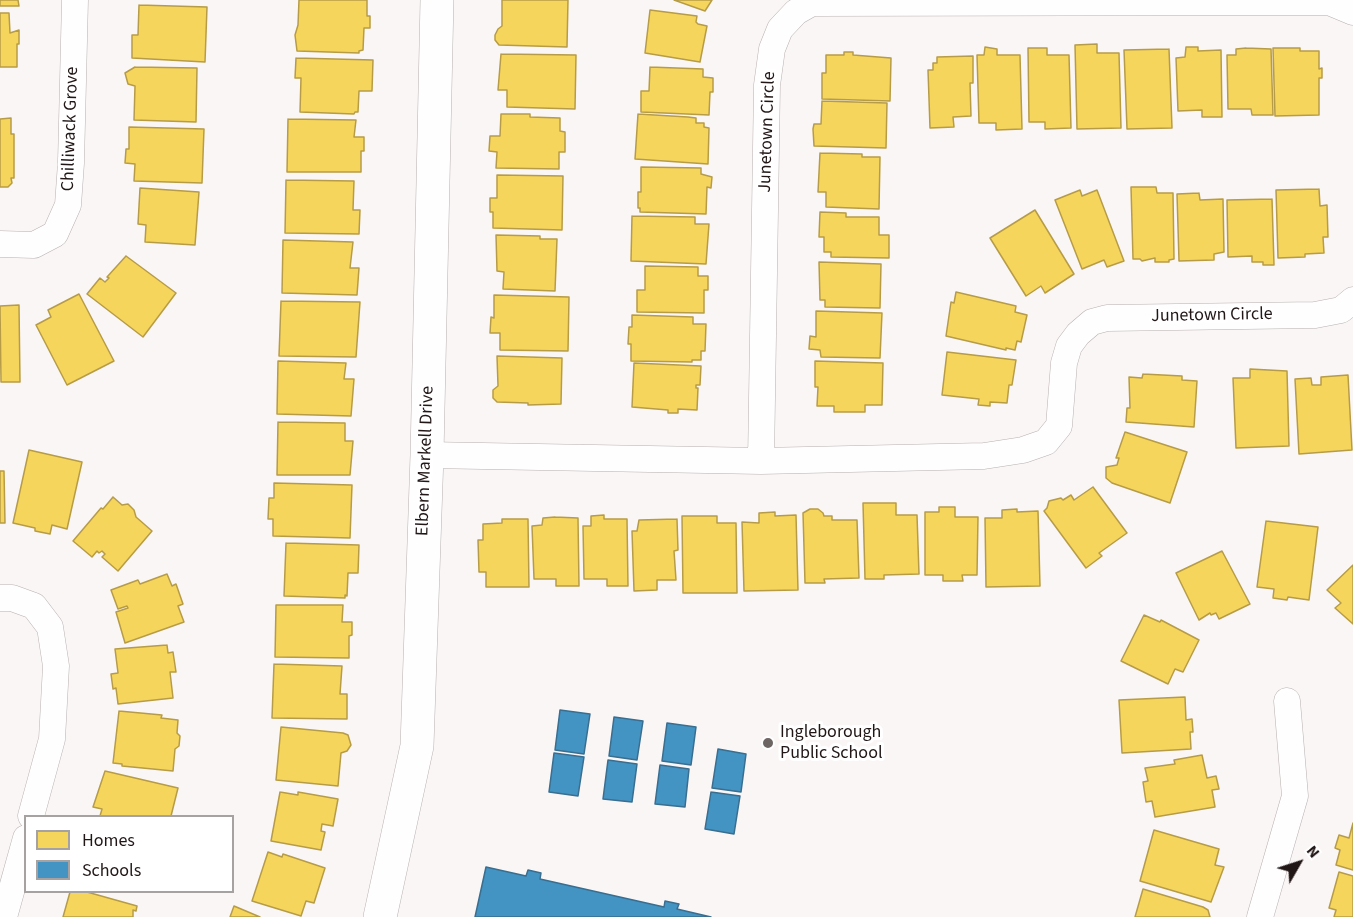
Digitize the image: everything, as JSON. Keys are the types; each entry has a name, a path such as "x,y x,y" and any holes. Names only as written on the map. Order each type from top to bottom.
{"street":[{"name":"Chilliwack Grove","path":"0,244 34,244 55,234 68,205 75,0"},
{"name":"Elbern Markell Drive","path":"380,917 417,746 427,455 437,0"},
{"name":"Junetown Circle","path":"761,461 767,85 772,49 780,29 796,12 812,3 1329,2 1353,12"},
{"name":"Junetown Circle","path":"427,455 761,461 984,456 1023,450 1046,442 1059,426 1064,363 1070,346 1078,334 1092,322 1107,318 1315,315 1341,310 1353,300"},
{"path":"0,598 12,598 34,606 50,627 57,666 52,739 31,815"},
{"path":"1260,917 1295,796 1287,701"},
{"path":"4,917 24,845"}],"building: Homes":[{"path":"0,0 18,0 19,6 0,6"},
{"path":"299,0 367,0 370,28 364,28 363,50 359,53 297,51 295,35 298,25"},
{"path":"502,0 568,0 567,47 499,45 495,40 495,35 502,26"},
{"path":"674,0 712,0 705,11"},
{"path":"139,5 207,7 205,62 132,58 132,35 138,35"},
{"path":"650,10 697,16 698,24 707,26 700,62 645,53"},
{"path":"0,13 9,13 10,33 19,30 17,67 0,67"},
{"path":"1097,44 1097,53 1119,53 1121,128 1077,129 1075,45"},
{"path":"985,47 997,49 997,55 1020,55 1022,129 996,130 996,123 979,123 977,55 984,55"},
{"path":"1186,47 1198,47 1198,51 1221,50 1222,117 1202,117 1202,110 1178,111 1176,58 1185,57"},
{"path":"1028,48 1047,48 1047,55 1069,55 1071,128 1045,129 1045,122 1029,122"},
{"path":"1273,48 1319,51 1319,69 1322,68 1322,78 1319,78 1319,115 1275,116"},
{"path":"1169,49 1172,128 1127,129 1124,50"},
{"path":"1236,49 1271,49 1273,115 1252,115 1251,109 1228,109 1227,55 1236,55"},
{"path":"844,52 853,52 853,55 891,58 890,101 822,99 822,73 826,73 826,55 844,55"},
{"path":"501,54 576,55 575,109 507,107 507,90 498,90"},
{"path":"973,56 973,83 970,83 971,116 953,117 954,127 930,128 928,70 933,70 933,63 937,63 937,57"},
{"path":"296,58 373,60 372,91 359,91 358,112 354,114 300,112 301,78 295,78"},
{"path":"135,67 197,68 196,122 134,120 135,86 128,84 125,73"},
{"path":"650,67 703,69 703,77 713,78 709,115 641,112 641,91 649,91"},
{"path":"822,101 887,103 886,148 814,146 813,129 814,124 821,124"},
{"path":"501,114 530,114 530,117 560,118 560,131 565,132 565,152 559,152 559,169 496,168 497,152 489,151 490,136 500,136"},
{"path":"638,114 696,118 696,123 704,123 704,127 709,128 708,164 635,159"},
{"path":"11,118 11,134 14,134 14,178 11,178 12,183 8,187 0,187 0,119"},
{"path":"288,119 356,120 354,137 364,137 361,172 287,172"},
{"path":"129,127 204,129 202,183 134,181 135,164 125,163 126,149 129,149"},
{"path":"820,153 880,157 879,209 826,207 826,192 818,192"},
{"path":"641,167 701,168 701,174 712,177 711,188 707,187 706,214 640,212 638,192 641,192"},
{"path":"497,175 563,176 562,230 493,228 490,198 497,198"},
{"path":"286,180 354,181 353,210 360,210 359,234 285,233"},
{"path":"1131,187 1156,187 1157,193 1173,193 1174,259 1169,262 1155,262 1155,258 1142,261 1133,259"},
{"path":"140,188 199,192 195,245 145,242 146,225 138,224"},
{"path":"1319,189 1320,206 1327,205 1328,237 1323,237 1324,253 1305,254 1305,257 1278,258 1276,190"},
{"path":"1080,190 1082,196 1097,190 1124,261 1107,267 1104,260 1082,269 1055,200"},
{"path":"1199,193 1200,200 1223,199 1224,252 1214,254 1214,260 1179,261 1177,194"},
{"path":"1272,199 1274,265 1252,262 1252,256 1228,257 1227,200"},
{"path":"1035,210 1074,274 1045,293 1041,286 1026,296 990,238"},
{"path":"820,212 846,213 846,217 879,217 879,235 889,235 889,258 831,257 831,252 824,252 824,237 819,237"},
{"path":"632,216 695,217 695,224 709,224 706,264 631,261"},
{"path":"496,235 540,236 540,239 557,239 555,291 503,289 504,272 497,271"},
{"path":"283,240 353,242 350,268 359,268 357,295 282,293"},
{"path":"126,256 176,293 143,337 87,294 100,278 105,282"},
{"path":"819,262 881,264 880,308 825,307 825,300 820,300"},
{"path":"645,266 698,267 698,276 708,276 708,290 704,290 704,313 637,312 637,290 645,290"},
{"path":"956,292 1016,306 1015,312 1027,315 1021,342 1017,341 1015,350 946,336 951,302 954,303"},
{"path":"79,294 114,361 67,385 36,325 51,317 48,310"},
{"path":"494,295 569,297 568,351 500,350 500,333 490,333 491,317 494,318"},
{"path":"281,301 360,302 356,357 279,356"},
{"path":"19,305 20,382 1,382 0,306"},
{"path":"816,311 882,313 880,358 821,357 820,350 809,349 810,336 816,337"},
{"path":"632,315 693,317 693,324 706,324 705,351 701,351 701,360 692,360 692,362 631,361 631,344 628,344"},
{"path":"947,352 1016,360 1007,403 990,402 990,406 978,405 979,399 942,395"},
{"path":"497,356 562,358 561,404 528,405 528,403 497,402 493,398 493,390 498,386"},
{"path":"278,361 346,363 344,379 354,379 351,416 277,414"},
{"path":"815,361 883,363 882,405 865,405 865,412 834,412 834,406 817,406 818,387 815,387"},
{"path":"634,363 701,366 700,385 696,385 698,388 697,410 678,409 678,413 668,413 668,410 632,407"},
{"path":"1250,369 1287,371 1289,446 1236,448 1233,378 1250,378"},
{"path":"1143,374 1182,376 1182,380 1197,381 1194,427 1126,422 1127,408 1130,408 1129,377 1142,378"},
{"path":"1348,375 1352,450 1299,454 1295,379 1311,378 1312,385 1321,385 1321,377"},
{"path":"278,422 345,423 345,441 353,441 350,475 277,475"},
{"path":"1125,432 1187,452 1170,503 1112,483 1106,478 1106,467 1117,465 1119,458 1116,458"},
{"path":"29,450 82,462 67,529 52,525 50,534 13,523"},
{"path":"0,471 4,471 5,523 0,523"},
{"path":"274,483 352,485 350,538 273,536 273,519 268,519 269,498 274,498"},
{"path":"1093,487 1127,533 1099,553 1102,556 1086,568 1044,511 1049,501 1061,498 1063,500 1071,495 1074,500"},
{"path":"113,497 122,505 128,504 134,510 136,517 152,531 118,571 102,557 105,554 102,551 99,553 97,551 92,557 73,541"},
{"path":"863,503 896,503 896,515 917,515 919,574 884,575 884,579 865,579"},
{"path":"939,507 955,507 955,517 978,517 977,575 962,575 963,581 943,581 943,575 925,575 925,512 939,512"},
{"path":"810,509 818,509 824,516 832,516 832,520 857,520 859,578 824,579 825,583 805,583 803,513"},
{"path":"1017,509 1017,512 1038,511 1040,586 986,587 985,518 1002,518 1002,510"},
{"path":"775,512 775,516 796,515 798,590 744,591 742,522 759,523 759,513"},
{"path":"604,515 604,519 627,519 628,586 607,586 607,579 584,579 583,526 591,526 591,516"},
{"path":"682,516 717,516 717,523 736,523 737,593 683,593"},
{"path":"543,518 578,518 579,586 556,586 556,579 534,579 532,526 542,525"},
{"path":"502,519 528,519 529,587 486,587 486,572 479,572 478,540 483,540 483,524 502,523"},
{"path":"677,519 678,550 674,551 676,580 657,580 657,590 634,591 632,531 637,531 639,520"},
{"path":"1266,521 1318,527 1309,600 1288,597 1287,600 1273,598 1274,589 1257,587"},
{"path":"286,543 359,545 358,573 348,573 347,596 345,595 345,598 284,596"},
{"path":"1222,551 1250,604 1219,619 1216,613 1211,615 1210,613 1199,620 1176,573"},
{"path":"1353,565 1353,624 1335,608 1341,603 1327,590"},
{"path":"167,574 172,586 176,584 183,604 178,606 184,622 125,643 116,612 128,608 127,606 118,609 111,590 138,580 140,584"},
{"path":"276,605 343,605 342,622 352,622 352,635 349,636 349,658 275,657"},
{"path":"1144,615 1160,622 1161,620 1199,640 1183,672 1175,669 1168,684 1121,661"},
{"path":"167,645 168,653 173,652 176,672 170,672 173,698 118,704 111,674 118,673 115,649"},
{"path":"274,664 342,666 340,694 347,694 347,719 272,718"},
{"path":"1185,697 1186,720 1192,719 1191,749 1122,753 1119,700"},
{"path":"119,711 162,715 161,718 178,720 177,733 180,736 179,746 175,749 173,771 113,763"},
{"path":"281,727 348,735 351,745 347,751 341,753 338,786 276,780"},
{"path":"1202,755 1207,778 1216,776 1219,789 1212,790 1215,807 1155,817 1152,801 1146,802 1143,782 1148,781 1145,768 1175,764 1174,760"},
{"path":"105,771 178,788 171,815 100,815 102,809 93,807"},
{"path":"280,792 298,795 298,792 338,799 333,826 322,824 321,831 325,832 321,850 271,841"},
{"path":"1353,823 1353,870 1336,865 1340,850 1335,848 1339,835 1349,838"},
{"path":"1154,830 1219,849 1215,865 1224,867 1211,902 1140,881"},
{"path":"268,852 282,857 283,854 325,868 314,903 306,901 301,916 252,901"},
{"path":"1339,872 1353,876 1353,917 1334,917 1336,910 1329,908"},
{"path":"1143,889 1203,907 1208,910 1210,917 1135,917"},
{"path":"70,893 91,893 137,906 136,911 133,910 133,917 63,917"},
{"path":"234,906 260,917 230,917"}],"building: Schools":[{"path":"560,710 590,714 584,754 555,750"},
{"path":"614,717 643,721 637,760 609,756"},
{"path":"667,723 696,727 691,765 662,761"},
{"path":"718,749 746,754 741,792 712,788"},
{"path":"554,753 584,757 578,796 549,792"},
{"path":"608,760 637,764 632,802 603,799"},
{"path":"660,765 689,769 685,807 655,804"},
{"path":"711,792 740,796 734,834 705,829"},
{"path":"486,867 526,876 528,870 541,873 540,879 664,907 665,901 679,904 677,909 711,917 475,917"}],"place":[{"name":"Ingleborough Public School","path":"768,743"}]}
